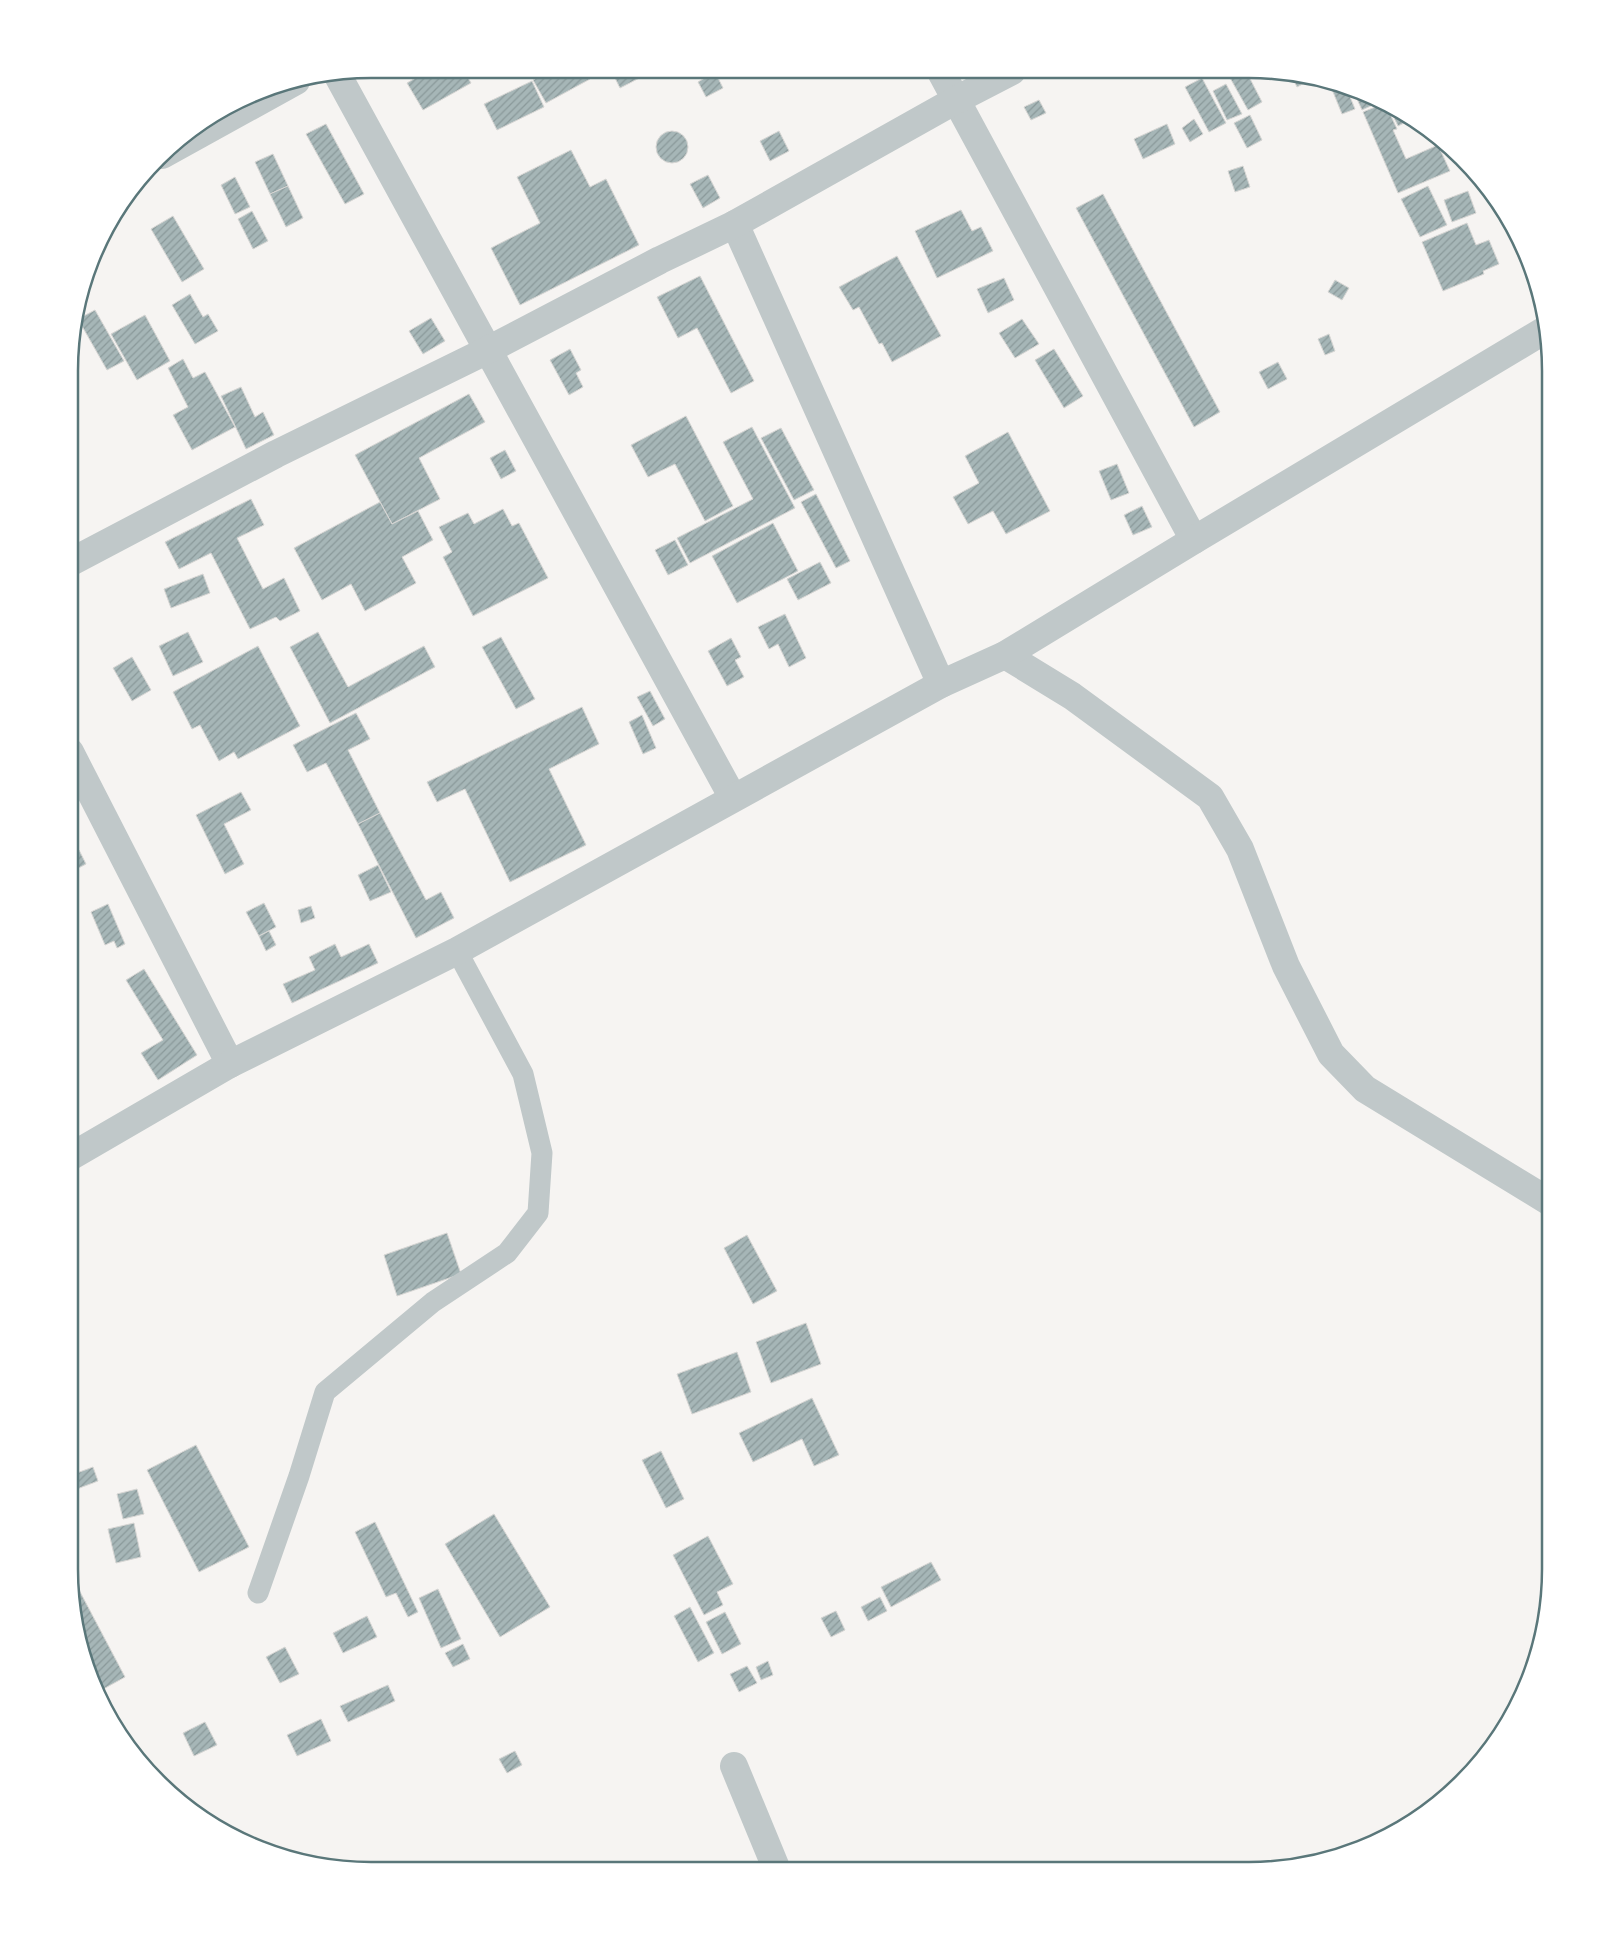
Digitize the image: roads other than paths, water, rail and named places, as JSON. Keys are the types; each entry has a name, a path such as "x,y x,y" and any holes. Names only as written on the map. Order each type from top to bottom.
{"street":[{"path":"944,78 1194,540"},
{"path":"78,558 276,454 488,350 660,260 735,224 998,78"},
{"path":"340,79 733,798"},
{"path":"190,139 270,95"},
{"path":"735,224 942,684"},
{"path":"78,1152 230,1064 457,951 942,684 1005,655 1539,333"},
{"path":"1005,655 1072,696 1210,797 1240,849 1286,966 1331,1054 1364,1089 1542,1197"},
{"path":"78,768 230,1064"},
{"path":"734,1766 774,1862"}],"lane":[{"path":"258,1594 325,1392 433,1302 507,1253 538,1213 542,1153 523,1074 457,951"}]}
